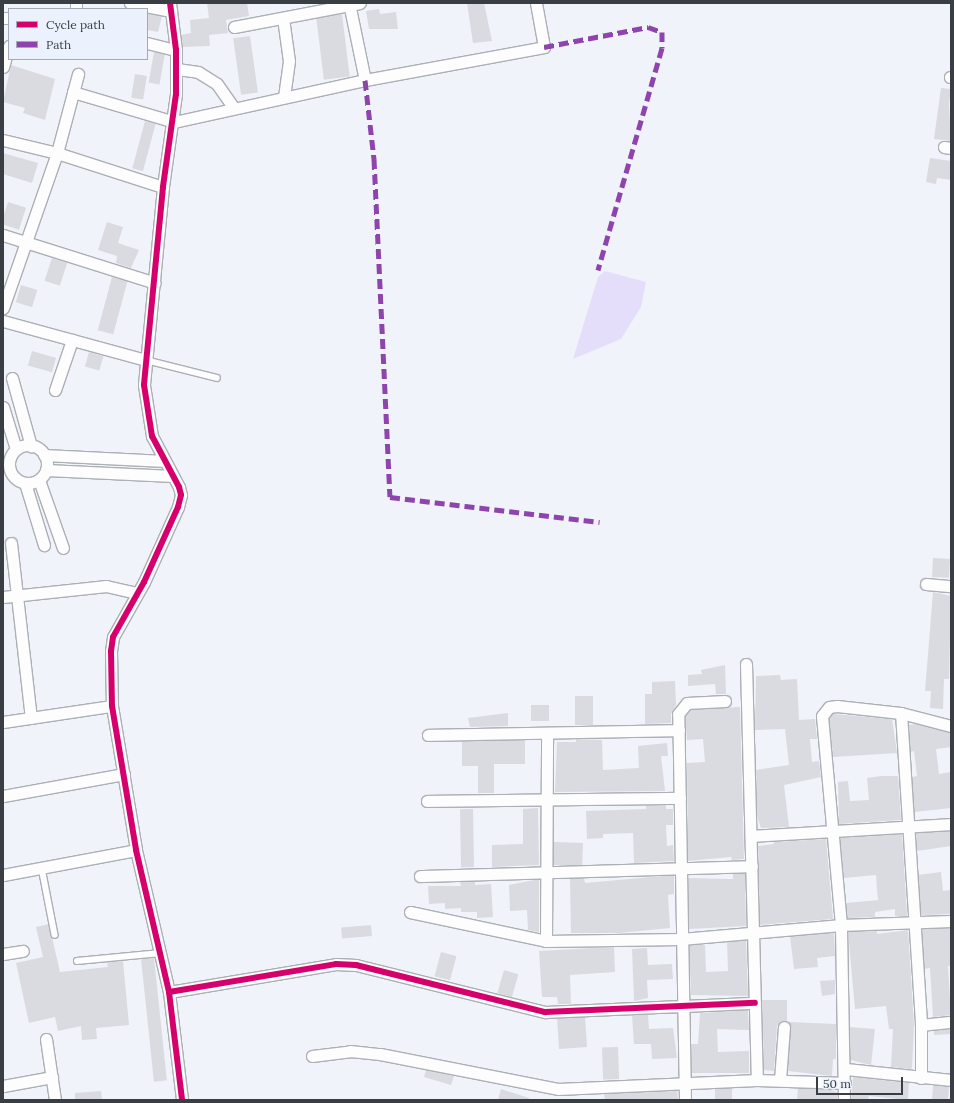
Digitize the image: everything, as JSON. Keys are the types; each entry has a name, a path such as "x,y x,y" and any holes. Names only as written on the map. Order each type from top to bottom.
{"street":[{"path":"130,3 170,7 176,50 177,68 174,122 163,187 155,283 146,360 148,418 152,436 179,487 178,507 137,593 113,637 112,706 136,850 169,992 182,1100"},
{"path":"73,92 174,122 365,80 544,47 536,3"},
{"path":"234,27 353,4 365,80"},
{"path":"283,18 289,61 284,98"},
{"path":"148,43 176,50"},
{"path":"3,67 8,50"},
{"path":"177,68 198,72 217,84 234,108"},
{"path":"3,308 57,153 78,74"},
{"path":"3,140 57,153 163,187"},
{"path":"3,235 155,283"},
{"path":"3,321 146,360"},
{"path":"55,390 72,340"},
{"path":"12,378 31,446 44,455 165,461"},
{"path":"3,407 11,452 7,472 25,483 44,545"},
{"path":"11,452 31,446"},
{"path":"25,483 38,480 46,470 44,455"},
{"path":"46,470 173,476"},
{"path":"38,480 63,548"},
{"path":"11,543 15,596 31,718"},
{"path":"926,584 951,586"},
{"path":"3,597 106,586 137,593"},
{"path":"746,664 755,933 757,1080"},
{"path":"685,1100 678,714 682,706 725,701"},
{"path":"3,722 112,706"},
{"path":"844,1100 846,1069 841,925 822,716 824,711 837,706 901,713 951,723"},
{"path":"901,713 921,1025 922,1078"},
{"path":"428,735 679,730"},
{"path":"546,941 547,733"},
{"path":"3,796 124,774"},
{"path":"428,801 680,798"},
{"path":"751,836 951,824"},
{"path":"3,875 136,850"},
{"path":"420,876 752,866"},
{"path":"410,912 546,941 681,939 841,925 915,924 951,921"},
{"path":"3,954 24,952"},
{"path":"169,992 336,964 356,965 545,1012 755,1003"},
{"path":"921,1025 951,1022"},
{"path":"780,1080 784,1027"},
{"path":"46,1039 56,1100"},
{"path":"312,1056 350,1050 380,1054 558,1089 757,1080 845,1083"},
{"path":"846,1069 951,1080"},
{"path":"3,1086 52,1077"}],"lane":[{"path":"146,360 217,378"},
{"path":"42,868 55,935"},
{"path":"77,961 161,953"}],"shaded area":[{"path":"605,271 646,282 641,307 621,339 573,359 598,277"}],"building":[{"path":"207,3 247,3 249,16 226,20 228,33 209,35 210,46 183,47 181,35 191,33 190,20 209,18"},
{"path":"467,3 484,3 492,41 473,43"},
{"path":"379,9 380,14 396,12 398,29 369,29 366,11"},
{"path":"148,13 162,16 158,32 148,30"},
{"path":"342,14 350,77 324,80 316,17"},
{"path":"250,36 258,92 241,95 233,38"},
{"path":"154,52 165,54 159,84 149,83"},
{"path":"11,65 55,79 45,120 23,113 25,108 3,102"},
{"path":"135,74 147,76 143,100 131,98"},
{"path":"941,88 951,89 949,104 951,141 934,139"},
{"path":"145,121 156,124 143,171 132,168"},
{"path":"3,153 38,163 32,183 3,174"},
{"path":"930,158 951,161 951,180 937,178 936,184 926,182"},
{"path":"8,202 26,208 19,230 3,225 3,217"},
{"path":"107,222 123,227 118,243 139,250 131,268 116,263 117,256 98,250"},
{"path":"52,258 67,263 60,286 45,281"},
{"path":"112,277 127,281 113,334 98,330"},
{"path":"21,285 37,290 32,307 16,302"},
{"path":"32,351 56,358 52,372 28,365"},
{"path":"89,352 103,356 99,371 85,366"},
{"path":"933,558 950,559 949,578 932,577"},
{"path":"933,592 951,596 949,679 944,679 943,709 930,708 931,691 925,691"},
{"path":"725,665 726,694 716,694 715,684 688,686 688,675 702,674 701,670"},
{"path":"780,675 781,680 797,679 799,720 815,719 817,739 810,739 812,762 819,761 821,777 784,785 789,827 761,828 757,816 756,770 789,765 785,729 755,730 756,676"},
{"path":"675,681 676,705 671,714 671,723 645,724 645,694 652,694 652,682"},
{"path":"575,696 593,696 593,725 575,725"},
{"path":"531,705 549,705 549,721 531,721"},
{"path":"740,707 744,859 732,860 731,857 688,861 687,763 705,762 703,739 687,740 685,716 690,710"},
{"path":"508,713 508,726 470,727 468,718"},
{"path":"833,714 892,719 897,753 833,757 829,718"},
{"path":"917,724 951,733 951,747 936,749 939,774 951,772 951,808 914,812 912,777 917,776 914,751 910,752 909,725"},
{"path":"576,739 602,740 603,770 639,768 638,746 667,743 668,756 661,756 665,791 555,792 557,742 576,742"},
{"path":"525,740 525,764 494,764 494,793 478,793 478,766 462,766 462,741"},
{"path":"898,776 901,820 839,824 838,782 848,781 850,801 869,800 867,778"},
{"path":"646,805 666,805 666,809 673,809 673,825 666,825 667,846 673,845 674,861 634,863 633,833 603,834 603,838 587,839 586,811 646,809"},
{"path":"538,808 539,865 492,867 492,845 523,844 523,809"},
{"path":"460,809 473,809 474,867 461,867"},
{"path":"951,831 951,846 917,851 916,833"},
{"path":"902,834 907,916 895,916 895,909 875,912 875,917 847,918 846,903 878,900 876,875 844,878 840,838"},
{"path":"826,839 833,919 760,925 758,846 774,844 774,842"},
{"path":"553,842 583,843 582,866 552,865"},
{"path":"941,872 943,891 951,890 951,914 921,915 918,875"},
{"path":"745,873 746,926 689,929 688,878 733,879 733,874"},
{"path":"674,875 674,894 668,895 670,928 619,933 571,933 570,878 584,878 585,883"},
{"path":"539,879 539,932 528,930 527,910 510,911 509,885"},
{"path":"475,881 475,885 491,884 493,917 477,918 477,912 461,912 461,908 445,909 445,903 429,904 428,886 461,886 460,882"},
{"path":"49,924 60,972 108,967 107,962 123,961 129,1025 96,1028 97,1039 82,1040 81,1026 58,1031 55,1017 29,1023 16,963 43,957 36,927"},
{"path":"371,925 372,936 342,939 341,928"},
{"path":"951,928 951,966 948,966 951,1015 933,1017 930,968 924,969 922,929"},
{"path":"908,930 914,1025 912,1068 910,1069 891,1067 893,1029 889,1029 886,1006 855,1009 848,932 877,931 877,934"},
{"path":"834,933 835,956 817,958 818,967 794,969 790,936"},
{"path":"746,940 748,996 691,995 689,945 705,945 706,972 728,971 727,942"},
{"path":"614,947 615,972 570,975 571,1004 558,1004 557,997 542,997 539,951"},
{"path":"647,948 648,965 672,964 673,979 647,980 648,998 634,1001 632,949"},
{"path":"441,952 456,956 450,980 435,976"},
{"path":"154,958 167,1080 154,1082 141,959"},
{"path":"504,970 518,974 512,997 497,993"},
{"path":"835,980 835,994 822,996 820,981"},
{"path":"762,1000 787,1000 787,1021 781,1021 777,1026 774,1071 764,1070"},
{"path":"748,1010 749,1030 717,1029 718,1052 749,1051 749,1073 692,1073 691,1044 698,1044 700,1013"},
{"path":"632,1015 648,1015 649,1029 673,1028 677,1058 652,1059 651,1044 634,1044"},
{"path":"585,1017 587,1047 559,1049 557,1019"},
{"path":"789,1022 836,1024 836,1059 833,1059 832,1076 788,1071"},
{"path":"850,1027 875,1029 871,1065 850,1060"},
{"path":"951,1029 951,1034 934,1035 934,1031"},
{"path":"618,1047 619,1079 603,1080 602,1048"},
{"path":"426,1070 454,1076 451,1085 424,1077"},
{"path":"853,1077 909,1083 908,1100 869,1096 868,1100 851,1100"},
{"path":"933,1085 949,1087 948,1100 932,1100"},
{"path":"715,1088 732,1088 732,1100 715,1100"},
{"path":"798,1088 831,1090 837,1092 837,1100 797,1100"},
{"path":"501,1089 529,1098 528,1100 498,1100"},
{"path":"101,1091 102,1100 75,1100 75,1093"},
{"path":"677,1091 678,1100 605,1100 604,1094"}],"marked path":[{"path":"544,47 648,27 662,32 662,48 598,270"},
{"path":"365,80 374,159 390,497 600,522"}],"cycle path":[{"path":"170,3 176,50 176,94 163,187 144,385 152,436 179,487 181,495 178,507 144,582 113,637 111,651 112,706 136,850 169,992 182,1100"},
{"path":"169,992 336,964 356,965 545,1012 755,1003"}]}
